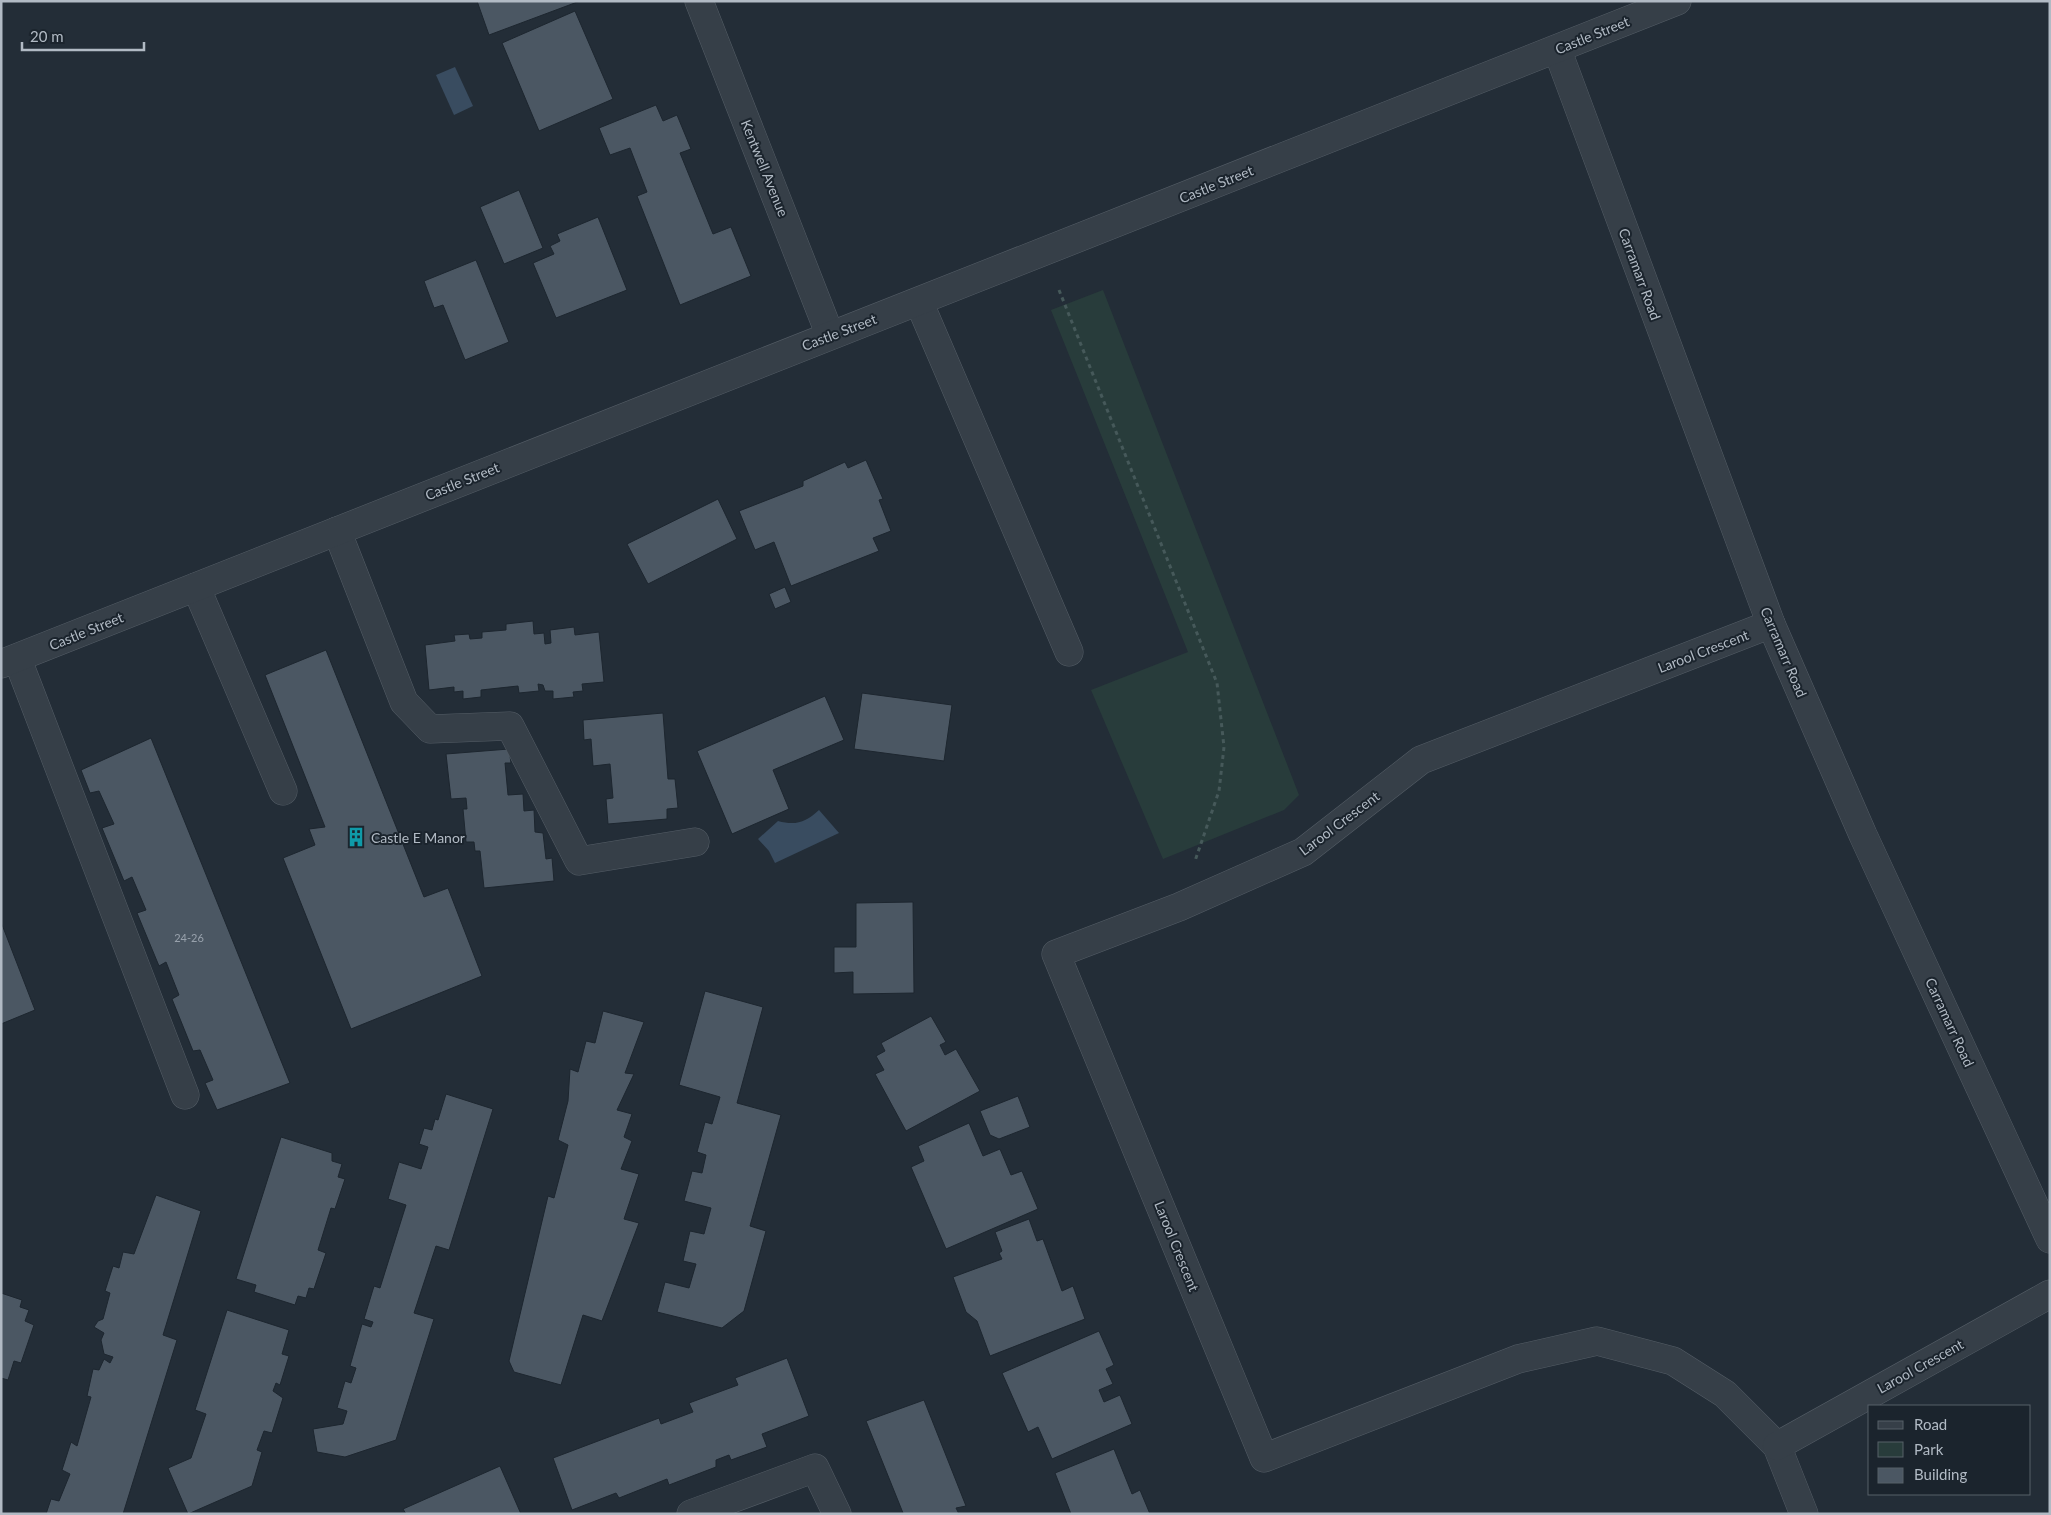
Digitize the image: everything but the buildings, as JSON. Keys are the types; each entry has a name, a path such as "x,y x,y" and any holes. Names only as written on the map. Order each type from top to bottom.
{"street":[{"name":"Kentwell Avenue","path":"699,1 830,335"},
{"name":"Castle Street","path":"9,661 1677,1"},
{"name":"Carramarr Road","path":"1557,49 1771,624 1863,835 2040,1192 2050,1239"},
{"path":"919,302 1069,652"},
{"path":"336,530 404,702 430,729 510,726 579,860 694,842"},
{"path":"196,587 283,792"},
{"name":"Larool Crescent","path":"1771,624 1421,760 1304,852 1178,907 1056,954 1264,1458 1518,1358 1596,1341 1673,1361 1725,1394 1777,1446 2050,1294"},
{"path":"9,661 185,1094"},
{"path":"1777,1446 1804,1514"},
{"path":"691,1514 816,1468 837,1514"}],"path":[{"path":"1059,290 1217,684 1224,747 1219,791 1178,907"}],"green space":[{"path":"1103,290 1299,795 1284,810 1163,859 1091,690 1188,652 1051,310"}],"water":[{"path":"455,67 473,106 454,115 436,75"},
{"path":"819,810 839,833 775,863 769,851 758,839 778,821 800,822"}],"place":[{"name":"Castle E Manor","path":"356,837"}]}
